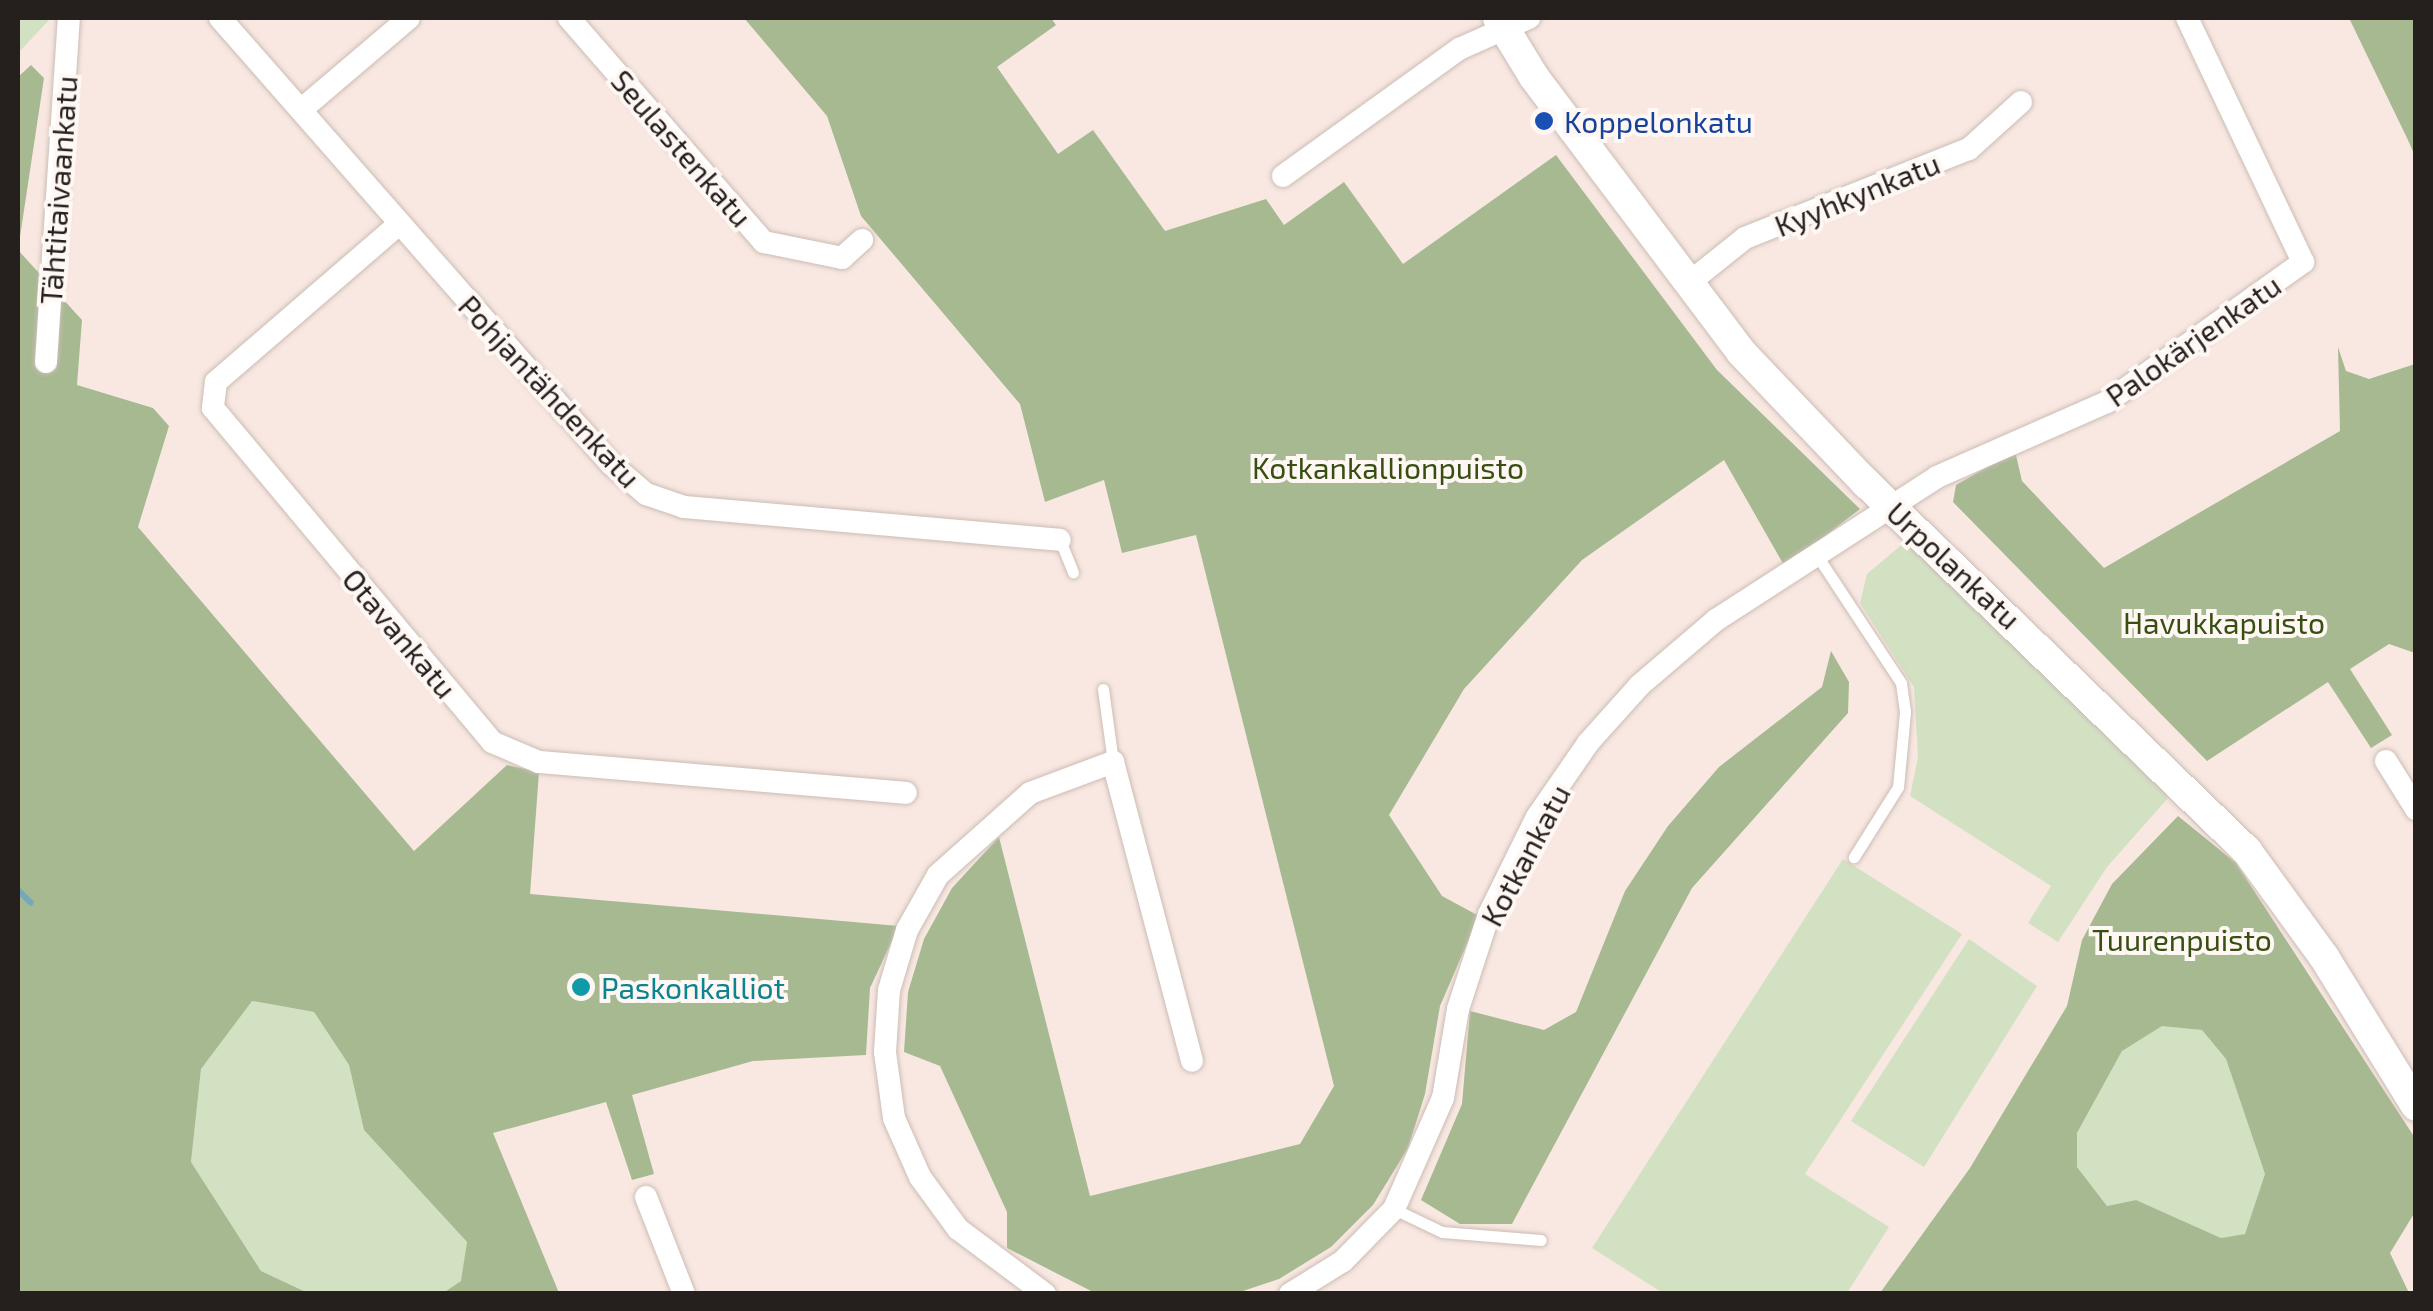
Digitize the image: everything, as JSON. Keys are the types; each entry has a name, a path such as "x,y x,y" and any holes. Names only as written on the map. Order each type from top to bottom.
{"main road":[{"name":"Urpolankatu","path":"1510,21 1741,352 1893,508 2247,851 2324,957 2416,1106"}],"street":[{"name":"Tähtitaivaankatu","path":"46,362 69,18"},
{"name":"Pohjantähdenkatu","path":"220,18 611,464 646,494 684,508 1060,540"},
{"path":"302,109 409,18"},
{"name":"Seulastenkatu","path":"570,18 764,242 842,258 862,240"},
{"name":"Palokärjenkatu","path":"1893,508 1955,467 2107,402 2303,262 2187,18"},
{"path":"1283,176 1458,48 1510,21"},
{"name":"Kyyhkynkatu","path":"1690,282 1745,238 1969,149 2021,102"},
{"name":"Otavankatu","path":"400,224 216,382 212,408 492,742 539,762 906,793"},
{"name":"Kotkankatu","path":"1290,1294 1343,1261 1394,1209 1443,1098 1458,1009 1489,914 1537,818 1588,744 1640,686 1716,620 1893,508"},
{"path":"2386,761 2416,809"},
{"path":"1045,1294 1019,1287 958,1230 920,1178 894,1118 885,1052 889,990 908,930 938,875 982,829 1030,793 1113,762 1192,1061"},
{"path":"646,1197 684,1294"}],"lane":[{"path":"1060,540 1073,573"},
{"path":"1818,557 1901,683 1905,712 1898,787 1854,857"},
{"path":"1102,689 1113,762"},
{"path":"1394,1209 1442,1232 1542,1240"}],"green space":[{"path":"18,18 51,18 18,53"},
{"name":"Kotkankallionpuisto","path":"744,18 1051,18 1056,25 997,67 1058,154 1093,130 1165,231 1266,199 1284,225 1344,182 1403,264 1556,155 1717,370 1860,509 1785,567 1724,460 1582,560 1464,689 1389,815 1442,896 1479,916 1440,1006 1425,1094 1408,1148 1373,1205 1331,1247 1279,1279 1237,1293 1095,1293 1007,1248 1007,1212 940,1066 904,1052 908,992 924,939 952,888 999,837 1090,1196 1300,1144 1334,1086 1196,535 1122,553 1104,480 1045,502 1020,404 861,216 827,116"},
{"path":"2349,18 2415,18 2415,156 2407,138"},
{"path":"31,65 44,78 18,250 18,77"},
{"path":"18,250 82,320 77,385 153,408 169,426 138,527 414,851 507,765 539,772 530,894 899,926 870,988 866,1055 753,1061 632,1095 654,1174 632,1180 606,1102 493,1133 559,1293 443,1293 461,1281 467,1242 364,1130 349,1065 314,1012 252,1001 201,1069 191,1162 261,1271 308,1293 18,1293"},
{"name":"Havukkapuisto","path":"2338,347 2346,371 2369,379 2415,364 2415,653 2389,644 2350,669 2392,735 2371,748 2328,682 2207,761 1953,502 1956,485 2015,451 2022,481 2104,568 2340,431"},
{"path":"1906,541 2147,765 2168,798 2107,867 2058,942 2028,923 2051,886 1910,796 1918,757 1914,687 1860,603 1867,574"},
{"path":"1831,651 1849,682 1848,713 1692,888 1512,1224 1460,1224 1421,1200 1462,1104 1470,1011 1544,1030 1576,1012 1625,891 1668,826 1719,767 1822,687"},
{"name":"Tuurenpuisto","path":"2178,816 2236,863 2415,1138 2415,1212 2390,1253 2409,1293 1880,1293 1970,1168 2067,1006 2082,940 2112,884","holes":["2162,1026 2202,1030 2226,1059 2265,1174 2245,1234 2221,1238 2136,1200 2107,1206 2077,1167 2077,1133 2122,1051"]},
{"path":"1843,859 1962,934 1805,1174 1889,1227 1847,1293 1663,1293 1592,1248"},
{"path":"1969,939 2037,986 1924,1167 1851,1121"},
{"path":"251,1001 314,1012 349,1065 364,1130 467,1242 462,1281 443,1293 308,1293 261,1271 191,1162 201,1069"},
{"path":"2162,1025 2202,1030 2226,1059 2265,1174 2246,1234 2221,1238 2136,1200 2107,1206 2077,1167 2077,1133 2122,1051"}],"waterway":[{"path":"18,890 31,903"}],"place":[{"name":"Koppelonkatu","path":"1544,121"},
{"name":"Paskonkalliot","path":"581,987"}]}
